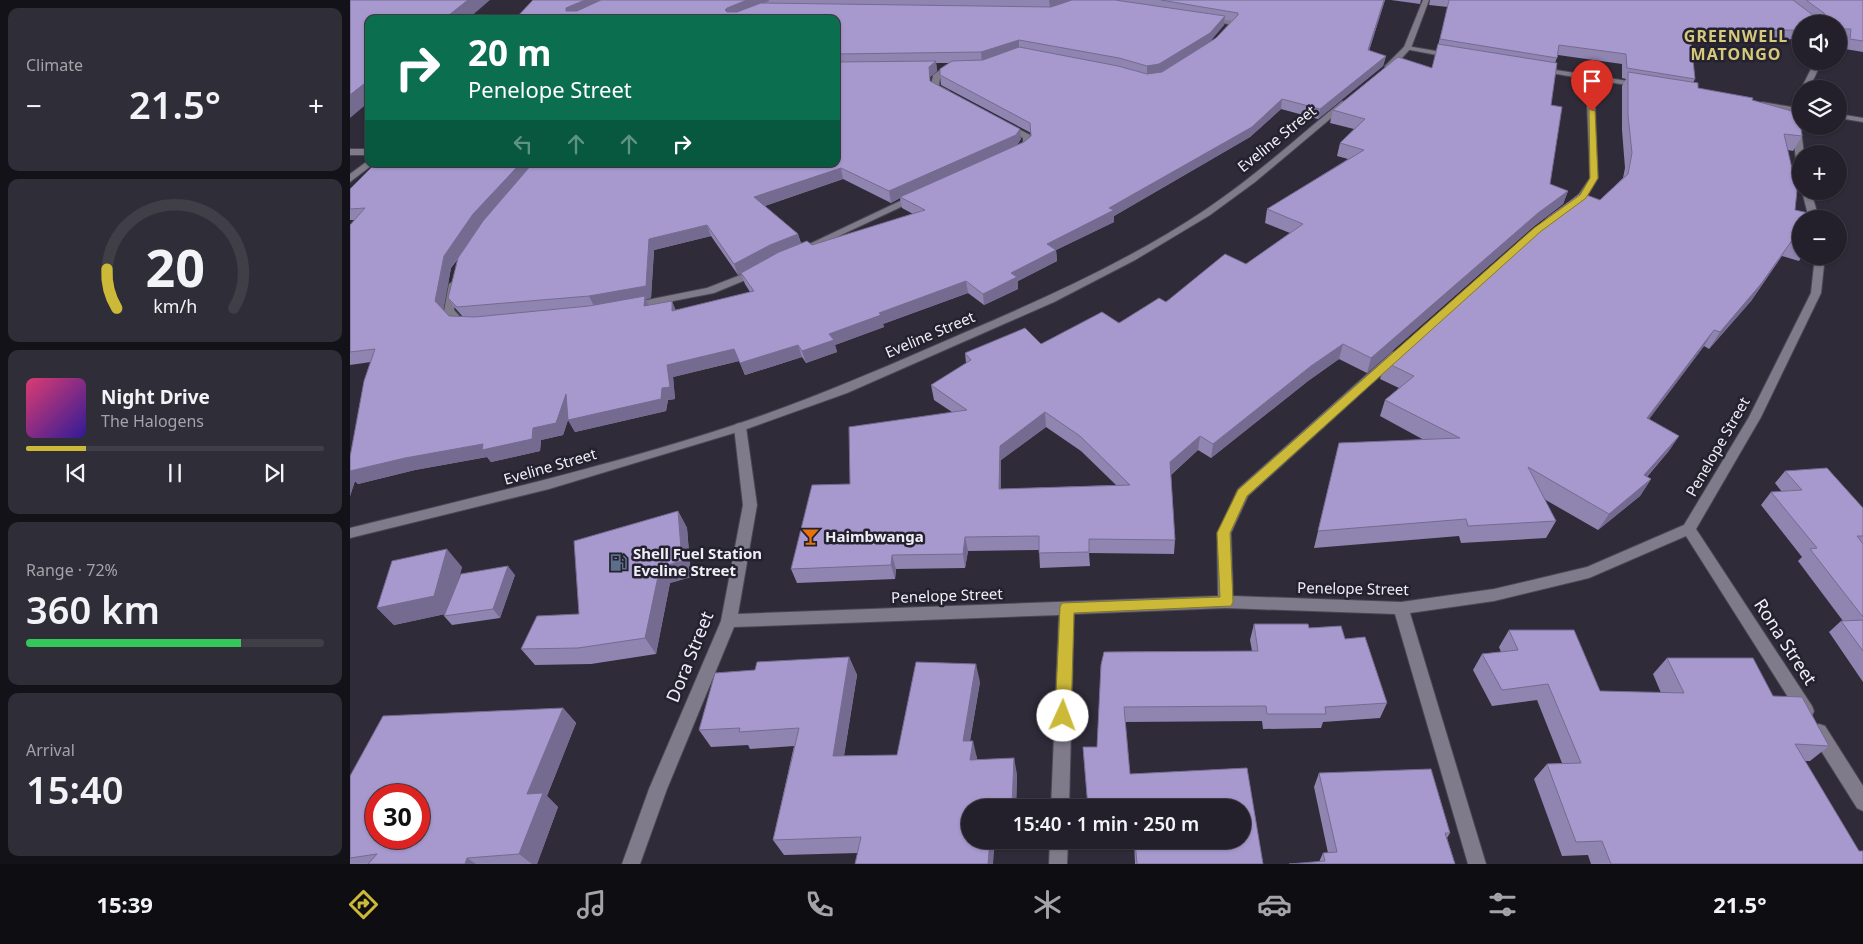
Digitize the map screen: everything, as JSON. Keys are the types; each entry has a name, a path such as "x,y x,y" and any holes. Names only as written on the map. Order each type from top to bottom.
{"street":[{"path":"1382,73 1407,48 1426,0"},
{"path":"1204,18 1233,23 1228,28"},
{"path":"1407,48 1465,58"},
{"path":"931,68 954,67 936,77 935,87 955,98"},
{"path":"1533,68 1649,87"},
{"path":"1560,213 1583,196 1594,178 1590,78"},
{"name":"Eveline Street","path":"350,533 549,484 740,427 852,386 1050,300 1131,258 1207,213 1288,151 1353,96"},
{"path":"1756,104 1792,109"},
{"path":"1847,117 1863,120"},
{"path":"994,120 1027,137 1027,143 1021,149 1012,153"},
{"path":"350,152 365,152"},
{"path":"350,179 365,166"},
{"path":"795,253 838,235 930,189"},
{"name":"Penelope Street","path":"728,621 1226,602 1401,608 1494,595 1589,572 1689,528 1755,417 1816,293 1820,265"},
{"path":"621,308 705,293 739,281 763,268"},
{"path":"456,277 448,311 460,324 475,324"},
{"path":"1226,602 1224,533 1242,493 1404,348"},
{"name":"Dora Street","path":"631,864 658,790 728,621 750,505 740,427"},
{"name":"Rona Street","path":"1689,528 1863,802"},
{"path":"1060,799 1067,607"},
{"path":"1401,608 1477,864"},
{"path":"1058,849 1058,864"}],"building":[{"path":"350,0 468,0 449,15 365,15 365,83 350,95"},
{"path":"533,0 585,0 566,8 566,11 577,11 601,0 747,0 725,10 727,12 737,12 761,3 1051,7 1072,0 1115,0 1225,16 1210,33 1159,64 1147,66 1119,58 1019,40 981,52 840,54 840,15 519,15"},
{"path":"1161,0 1384,0 1368,50 1386,56 1320,109 1282,99 1252,127 1109,208 1114,210 1047,244 1056,250 1011,273 1017,277 983,294 966,281 879,313 881,315 829,334 834,340 802,351 798,345 740,363 734,349 667,365 670,387 662,388 661,399 568,420 566,394 556,423 533,428 532,439 482,450 483,444 405,458 350,471 350,457 364,381 375,349 350,352 350,225 365,208 350,209 350,189 372,167 517,167 473,214 444,256 435,301 449,316 475,317 589,306 645,296 644,306 672,301 672,311 754,291 741,273 779,252 807,241 812,245 925,210 900,197 1024,142 1031,136 1030,123 940,75 940,69 952,61 983,60 1019,47 1118,66 1147,74 1162,72 1216,38 1238,13"},
{"path":"1449,0 1793,0 1813,15 1792,15 1792,30 1690,31 1695,79 1627,68 1626,54 1559,45 1557,58 1440,39"},
{"path":"1806,0 1863,0 1863,41 1850,39 1851,29 1847,29 1847,15 1825,15"},
{"path":"1438,44 1557,63 1551,105 1562,107 1550,184 1568,191 1538,213 1371,358 1343,344 1311,366 1213,444 1200,436 1170,462 1175,540 1089,539 1089,552 1039,553 1039,536 965,537 963,554 892,555 891,565 791,569 812,485 850,484 849,427 967,410 931,385 971,360 965,353 1025,328 1041,344 1102,312 1119,323 1159,298 1166,302 1225,254 1246,264 1303,224 1267,209 1364,150 1340,143 1365,119 1333,110 1398,57 1432,68","holes":["1045,412 1080,436 1130,485 999,489 1000,446"]},
{"path":"936,61 929,67 930,81 1020,129 1016,135 889,191 841,168 754,197 798,234 770,245 734,264 707,225 649,239 646,286 589,296 457,307 448,298 458,258 483,221 529,167 840,167 840,62"},
{"path":"1628,72 1698,83 1698,88 1753,98 1752,100 1792,111 1792,135 1784,134 1792,168 1792,200 1796,200 1795,210 1792,210 1792,240 1761,284 1720,332 1714,330 1647,418 1679,436 1644,475 1651,479 1609,514 1528,467 1556,521 1468,526 1466,519 1318,531 1339,443 1460,438 1385,400 1414,376 1385,362 1548,217 1581,193 1600,200 1628,174 1632,153 1628,115"},
{"path":"1827,468 1863,508 1863,536 1857,536 1863,544 1863,617 1810,549 1817,548 1771,492 1802,490 1785,471"},
{"path":"678,511 682,561 660,567 645,638 578,648 521,649 537,616 579,614 574,541"},
{"path":"447,549 434,596 377,608 392,561"},
{"path":"508,566 493,609 444,616 461,574"},
{"path":"1863,620 1863,651 1841,621"},
{"path":"1254,624 1308,624 1309,628 1341,626 1345,639 1365,637 1387,703 1325,707 1326,714 1267,714 1266,706 1124,707 1130,774 1247,768 1263,864 1137,864 1136,849 1251,849 1251,799 1087,799 1083,747 1097,747 1101,665 1104,652 1258,651"},
{"path":"1509,630 1574,630 1600,691 1684,693 1667,658 1753,658 1773,696 1802,697 1829,746 1795,744 1859,851 1863,851 1863,864 1611,864 1602,841 1576,842 1547,764 1581,763 1548,684 1502,690 1482,654 1518,650"},
{"path":"849,657 833,756 897,755 916,662 976,664 963,741 973,741 970,760 1014,758 1012,799 961,799 961,849 989,849 988,864 855,864 861,837 773,840 799,728 739,732 740,728 699,730 715,673 755,670 757,662"},
{"path":"563,708 527,794 543,793 519,854 467,858 465,864 368,864 377,854 350,858 350,776 383,716"},
{"path":"1431,769 1450,833 1445,833 1455,864 1289,864 1325,861 1323,853 1337,852 1319,773"}],"place":[{"name":"Haimbwanga","path":"811,537"},
{"name":"Shell Fuel Station Eveline Street","path":"619,563"}],"district":[{"name":"GREENWELL MATONGO","path":"1736,45"}],"route":[{"path":"1063,716 1067,607 1226,602 1224,533 1242,493 1537,230 1583,196 1594,178 1592,111"}]}
